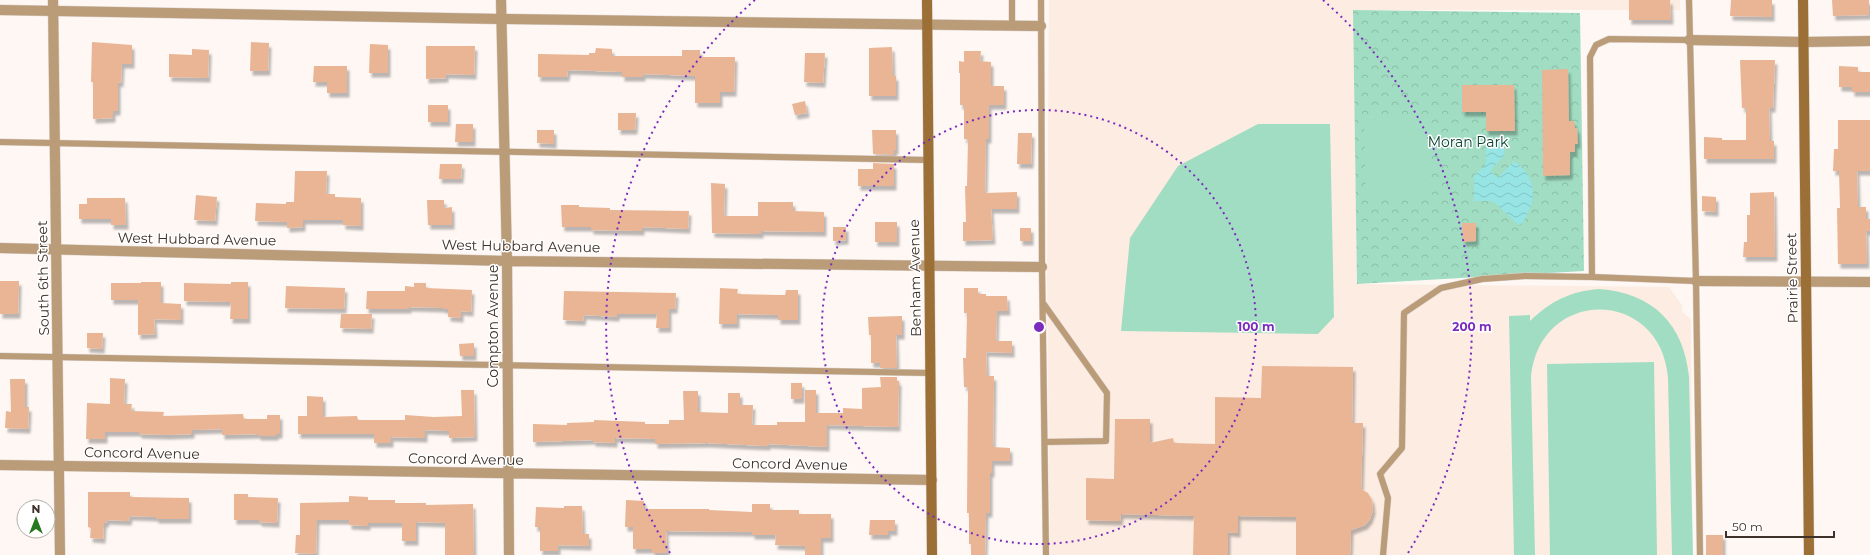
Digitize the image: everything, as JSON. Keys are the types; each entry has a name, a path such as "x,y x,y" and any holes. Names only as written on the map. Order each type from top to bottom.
{"main road":[{"name":"Benham Avenue","path":"927,0 932,555"},
{"name":"Prairie Street","path":"1803,0 1809,555"}],"street":[{"name":"South 6th Street","path":"53,0 60,555"},
{"name":"Compton Avenue","path":"501,0 507,261 509,555"},
{"path":"0,10 501,19 1041,26"},
{"path":"1689,40 1804,42 1870,41"},
{"name":"West Hubbard Avenue","path":"0,248 507,261 1042,267"},
{"path":"1696,281 1870,282"},
{"name":"Concord Avenue","path":"0,464 508,474 932,480"}],"lane":[{"path":"1012,0 1012,25"},
{"path":"1041,0 1042,303 1046,555"},
{"path":"1689,0 1696,281 1700,555"},
{"path":"1592,277 1590,57 1596,45 1609,39 1689,40"},
{"path":"0,142 928,160"},
{"path":"1383,555 1388,498 1380,474 1402,448 1404,313 1441,288 1482,279 1525,276 1696,281"},
{"path":"1042,303 1107,393 1106,441 1045,442"},
{"path":"0,356 931,373"}],"shaded area":[{"path":"1049,0 1680,0 1680,10 1353,10 1357,284 1669,287 1682,305 1682,312 1691,319 1692,555 1050,555 1047,289"}],"green space":[{"name":"Moran Park","path":"1353,10 1580,13 1584,271 1357,284"},
{"path":"1429,118 1431,197 1366,198 1364,120"},
{"path":"1258,124 1330,124 1334,317 1318,334 1121,331 1130,238 1178,166"},
{"path":"1599,289 1635,297 1650,305 1673,327 1680,341 1686,358 1689,377 1693,555 1672,555 1668,378 1661,348 1645,327 1624,314 1601,310 1577,313 1556,326 1539,347 1531,376 1535,555 1514,555 1509,316 1530,315 1530,321 1546,308 1562,298 1579,292"},
{"path":"1654,362 1657,555 1550,555 1547,364"}],"water":[{"path":"1486,141 1504,141 1504,156 1490,171 1498,178 1514,161 1528,175 1533,192 1532,200 1526,218 1520,226 1493,201 1474,201 1474,176 1486,164"}],"building":[{"path":"1629,0 1670,0 1671,20 1629,20"},
{"path":"1731,0 1772,0 1772,17 1730,16"},
{"path":"1832,0 1869,0 1869,15 1833,16"},
{"path":"92,42 132,45 132,64 122,64 121,83 118,82 118,111 113,111 113,118 93,119 93,82 91,82"},
{"path":"251,42 269,43 268,71 250,71"},
{"path":"370,44 388,45 388,73 369,73"},
{"path":"426,46 475,46 474,75 446,74 446,78 426,79"},
{"path":"892,47 893,76 896,76 896,96 869,96 869,48"},
{"path":"596,48 612,49 612,56 682,56 682,50 700,50 700,57 735,57 734,92 720,92 720,103 695,103 695,76 643,74 643,77 622,77 622,72 568,70 567,77 538,77 538,54 589,55 589,53 595,53"},
{"path":"192,49 209,50 208,78 169,77 169,54 192,55"},
{"path":"964,51 981,51 980,61 991,62 991,86 1004,86 1004,105 989,105 989,139 986,139 985,193 1017,192 1017,209 991,209 993,240 963,241 963,222 966,222 965,186 967,186 968,139 964,139 964,105 960,105 959,61 964,62"},
{"path":"805,53 825,53 823,83 804,82"},
{"path":"1740,60 1775,60 1773,108 1769,108 1770,141 1774,141 1774,159 1704,159 1704,137 1722,138 1722,140 1746,140 1746,108 1742,108"},
{"path":"314,66 347,66 347,93 327,93 327,82 313,82"},
{"path":"1839,66 1858,67 1858,72 1870,72 1870,92 1852,92 1852,87 1839,87"},
{"path":"1568,69 1569,121 1574,121 1575,128 1577,128 1578,144 1575,144 1575,152 1570,152 1570,175 1543,176 1542,70"},
{"path":"1462,85 1514,85 1515,131 1486,131 1486,112 1462,112"},
{"path":"805,101 807,113 795,115 792,104"},
{"path":"428,105 448,105 448,122 428,122"},
{"path":"618,113 636,113 635,130 618,130"},
{"path":"1838,120 1870,120 1870,171 1857,171 1858,207 1866,207 1866,219 1870,219 1870,231 1866,231 1867,264 1838,264 1837,208 1840,208 1839,171 1833,171 1834,149 1838,149"},
{"path":"456,124 473,124 473,142 455,142"},
{"path":"537,130 554,130 554,144 537,143"},
{"path":"872,130 896,130 896,150 894,150 894,155 873,154"},
{"path":"1018,133 1032,133 1031,164 1017,164"},
{"path":"873,163 894,164 894,186 858,186 858,169 873,169"},
{"path":"440,164 462,164 461,179 439,179"},
{"path":"295,171 327,171 326,194 335,194 335,197 361,198 361,226 343,225 343,220 303,220 303,227 287,228 287,222 255,221 256,203 286,204 286,202 294,202"},
{"path":"711,183 725,184 724,216 758,216 758,202 793,202 793,211 824,212 824,232 761,231 761,234 712,233"},
{"path":"1774,192 1775,257 1743,257 1744,242 1747,242 1747,215 1750,215 1750,193"},
{"path":"196,195 217,197 215,221 194,220"},
{"path":"1702,196 1716,197 1716,212 1702,211"},
{"path":"87,198 125,198 126,225 111,225 111,219 79,219 79,204 87,204"},
{"path":"427,200 444,200 444,208 452,207 452,225 428,225"},
{"path":"561,205 610,208 610,210 689,211 688,229 642,227 642,231 591,230 591,227 562,227"},
{"path":"875,222 897,222 897,242 875,242"},
{"path":"1462,223 1476,223 1476,241 1463,242"},
{"path":"833,227 846,227 846,240 833,241"},
{"path":"1020,228 1031,228 1031,241 1020,241"},
{"path":"0,281 19,281 18,314 0,314"},
{"path":"161,282 161,303 181,304 181,320 154,319 155,334 138,335 138,300 111,300 111,283"},
{"path":"231,282 248,282 248,319 230,319 231,302 184,301 184,283 231,284"},
{"path":"414,283 426,283 426,288 472,290 471,312 461,311 461,318 448,317 448,309 443,308 409,307 409,309 366,309 367,291 405,291 405,286 414,287"},
{"path":"286,286 345,288 344,309 285,308"},
{"path":"720,288 738,289 737,294 785,295 786,290 798,290 798,320 778,320 778,315 737,314 737,324 719,324"},
{"path":"964,288 978,288 978,294 986,294 986,296 1007,296 1008,311 997,311 996,341 1012,341 1012,353 986,352 987,376 994,376 993,447 1010,448 1010,461 992,461 992,473 990,473 990,513 986,513 985,555 971,555 971,544 969,544 969,513 967,513 968,387 964,387 963,358 966,358 967,313 964,313"},
{"path":"564,291 676,293 675,309 669,309 669,328 656,328 657,314 617,314 617,317 584,315 583,321 563,320"},
{"path":"341,314 372,314 371,329 340,328"},
{"path":"902,316 902,335 896,335 897,368 880,368 880,363 871,363 871,335 869,335 868,317"},
{"path":"87,333 103,333 102,349 87,348"},
{"path":"474,343 474,356 460,356 459,344"},
{"path":"1262,366 1353,367 1352,423 1363,423 1361,489 1368,493 1372,500 1373,510 1370,519 1365,525 1351,530 1350,555 1296,555 1296,517 1238,516 1238,533 1228,532 1228,555 1193,555 1194,516 1121,514 1120,521 1086,520 1086,478 1114,479 1115,419 1150,419 1150,443 1173,438 1174,443 1215,444 1215,397 1261,398"},
{"path":"880,377 897,377 897,381 899,381 898,427 827,425 827,447 768,444 768,446 707,443 655,444 655,439 615,438 615,443 593,442 593,440 533,442 533,424 567,425 567,423 594,422 594,420 645,422 645,424 669,424 669,420 684,420 683,391 698,391 698,412 728,413 728,393 740,393 740,405 753,405 752,425 777,425 777,422 805,422 805,390 816,390 816,413 843,413 843,408 862,409 862,388 881,387"},
{"path":"110,378 125,379 124,404 132,404 131,411 164,412 163,416 243,414 244,419 267,419 267,415 280,415 280,434 276,434 276,436 258,436 258,434 222,435 222,429 192,430 192,434 167,435 139,434 139,432 105,432 105,439 86,439 87,403 110,404"},
{"path":"10,379 25,379 25,407 29,407 28,429 5,428 6,411 11,412"},
{"path":"791,383 802,383 802,399 791,399"},
{"path":"461,390 474,390 475,437 449,438 449,431 425,430 425,438 391,437 391,443 374,443 374,434 298,434 298,416 307,416 307,396 323,397 323,417 357,416 358,420 405,420 405,415 434,417 462,416"},
{"path":"88,492 130,492 130,497 189,498 189,519 156,519 156,517 130,516 129,521 107,520 106,523 104,523 103,539 90,538 91,528 88,527"},
{"path":"234,494 248,494 248,497 278,498 277,523 259,522 259,520 234,520"},
{"path":"349,496 368,497 368,500 395,500 395,503 426,503 426,505 473,504 474,555 445,555 445,523 416,522 416,541 402,541 402,523 368,523 368,526 349,525 349,520 317,520 316,554 295,553 296,535 300,535 300,503 349,502"},
{"path":"626,500 644,501 644,509 709,509 752,512 752,504 770,504 770,510 799,510 799,514 831,514 831,538 821,538 821,555 805,555 805,546 775,545 776,535 752,535 752,532 666,531 667,553 652,553 652,549 633,549 633,527 625,527"},
{"path":"564,506 582,506 583,534 589,534 589,546 558,545 558,551 540,551 540,527 535,527 536,507 564,508"},
{"path":"870,520 895,520 895,531 888,531 888,535 869,535"},
{"path":"1706,535 1723,535 1723,555 1706,555"}]}
